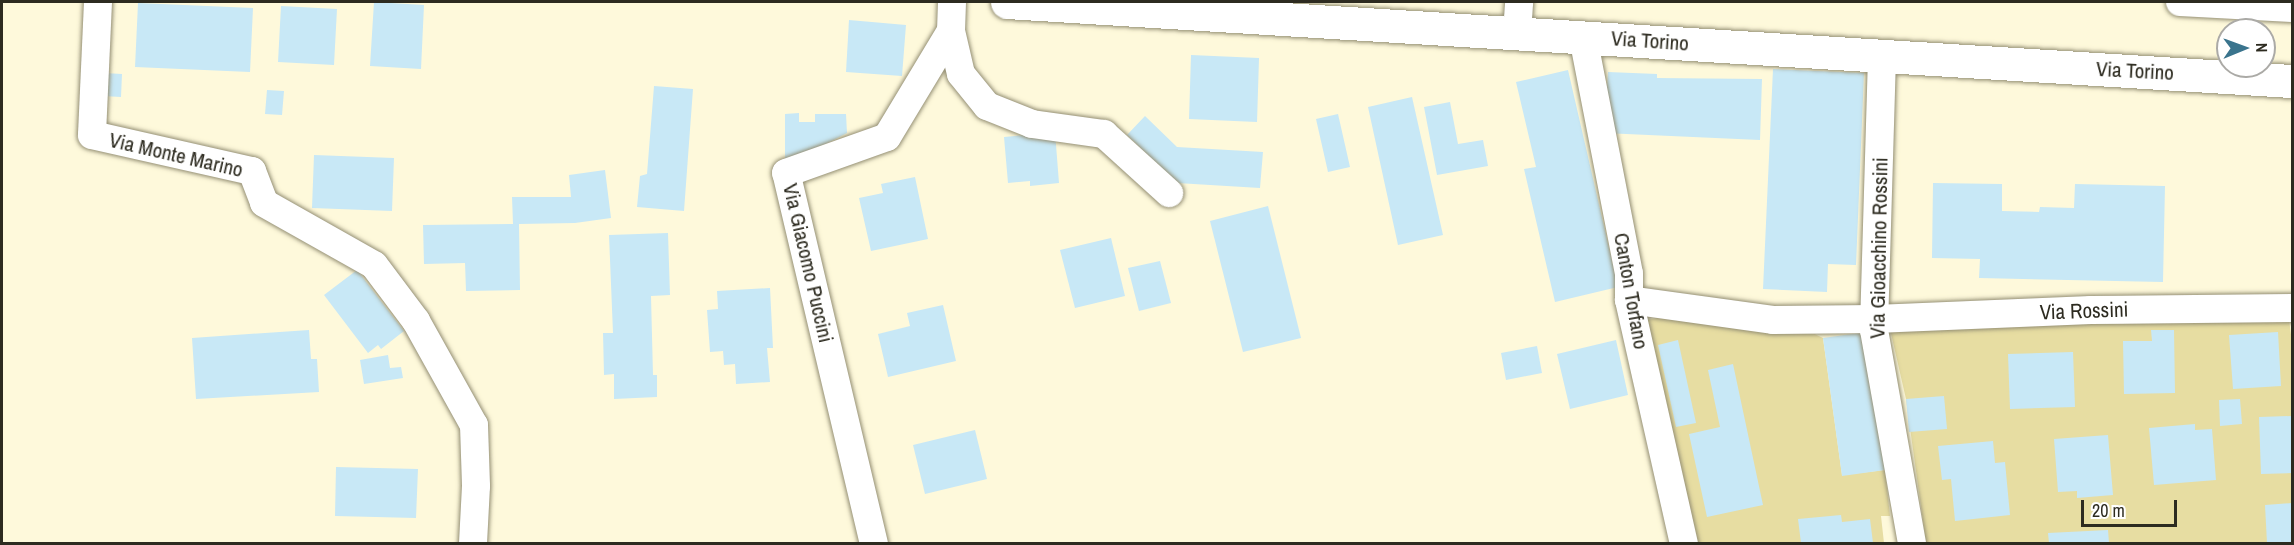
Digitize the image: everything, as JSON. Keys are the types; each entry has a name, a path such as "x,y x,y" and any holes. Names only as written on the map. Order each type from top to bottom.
{"street":[{"name":"Via Monte Marino","path":"98,2 92,135 252,171 264,203 374,265 416,321 474,425 476,486 473,543"},
{"name":"Via Giacomo Puccini","path":"952,2 951,31 961,74 987,106 1032,124 1104,134 1168,194"},
{"name":"Via Torino","path":"1007,2 1518,17 1583,37 2292,81"},
{"path":"2180,2 2292,8"},
{"name":"Via Giacomo Puccini","path":"874,543 786,173 887,137 951,31"},
{"name":"Canton Torfano","path":"1583,37 1629,274 1629,300 1684,543"},
{"name":"Via Gioacchino Rossini","path":"1882,57 1874,330 1912,543"},
{"name":"Via Rossini","path":"1629,300 1773,320 1875,319 2091,310 2292,308"}],"shaded area":[{"path":"2288,312 2292,342 2292,543 1926,543 1906,399 1890,329"},
{"path":"1677,314 1800,327 1823,338 1842,475 1885,470 1890,516 1881,516 1884,543 1696,543 1647,320"}],"building":[{"path":"374,2 424,5 421,69 370,66"},
{"path":"138,3 253,8 250,72 135,67"},
{"path":"281,6 337,9 334,65 278,62"},
{"path":"849,20 906,25 902,76 846,72"},
{"path":"1191,55 1259,58 1257,122 1189,119"},
{"path":"1773,69 1864,73 1856,265 1828,264 1827,292 1763,289"},
{"path":"1568,70 1618,287 1555,302 1524,169 1536,167 1516,82"},
{"path":"1608,72 1657,74 1657,78 1762,79 1760,140 1604,133"},
{"path":"104,73 122,74 121,97 103,96"},
{"path":"654,86 693,89 684,211 637,207 640,176 647,174"},
{"path":"267,90 284,91 282,115 265,114"},
{"path":"1412,97 1443,235 1398,245 1368,107"},
{"path":"1450,102 1458,144 1483,140 1488,166 1437,175 1424,107"},
{"path":"799,113 799,122 815,122 815,114 846,114 847,133 785,165 785,114"},
{"path":"1338,114 1350,167 1328,172 1316,119"},
{"path":"1145,116 1177,147 1263,152 1260,188 1177,183 1127,135"},
{"path":"1055,132 1059,183 1030,186 1030,181 1008,183 1004,137"},
{"path":"314,155 394,158 392,211 312,208"},
{"path":"605,170 611,218 575,223 519,224 520,290 466,291 465,263 424,264 423,225 513,224 512,197 571,197 569,175"},
{"path":"915,177 928,239 871,251 859,198 883,193 881,184"},
{"path":"1933,183 2002,184 2002,211 2039,212 2040,207 2074,208 2075,184 2165,186 2163,282 1979,278 1980,259 1932,258"},
{"path":"1268,206 1301,338 1243,352 1210,221"},
{"path":"668,233 670,295 651,296 653,375 657,375 657,397 614,399 614,374 604,375 603,333 613,333 609,235"},
{"path":"1111,238 1125,296 1075,308 1060,250"},
{"path":"1160,261 1171,303 1139,311 1128,268"},
{"path":"357,270 404,331 381,349 378,345 368,353 324,295"},
{"path":"770,288 773,348 767,348 770,382 736,384 735,364 724,365 723,351 710,352 707,310 718,309 717,291"},
{"path":"943,305 956,361 888,377 878,334 910,326 907,313"},
{"path":"309,330 311,359 317,359 319,392 196,399 192,338"},
{"path":"2151,330 2174,330 2175,393 2124,394 2123,341 2152,341"},
{"path":"1866,332 1885,470 1842,476 1823,338"},
{"path":"2278,332 2281,386 2233,389 2229,335"},
{"path":"1616,340 1628,395 1570,409 1557,354"},
{"path":"1678,340 1696,423 1676,427 1658,345"},
{"path":"1537,346 1542,373 1506,380 1501,353"},
{"path":"2073,352 2075,407 2010,409 2008,354"},
{"path":"388,355 390,368 401,367 403,378 364,384 360,360"},
{"path":"1733,364 1763,505 1707,517 1689,434 1720,427 1708,370"},
{"path":"1944,396 1947,429 1909,432 1906,399"},
{"path":"2240,399 2242,424 2220,426 2219,400"},
{"path":"2292,416 2292,473 2261,474 2259,417"},
{"path":"2195,424 2195,430 2212,429 2216,480 2154,485 2149,428"},
{"path":"975,430 987,479 925,494 913,445"},
{"path":"2108,435 2113,495 2077,498 2077,491 2058,492 2054,439"},
{"path":"1993,441 1995,463 2005,462 2010,515 1955,521 1951,479 1942,480 1938,446"},
{"path":"336,467 418,469 416,518 335,516"},
{"path":"2292,503 2292,543 2267,543 2265,505"},
{"path":"1841,515 1842,522 1870,519 1873,543 1801,543 1798,519"},
{"path":"2108,530 2109,543 2049,543 2048,533"}]}
